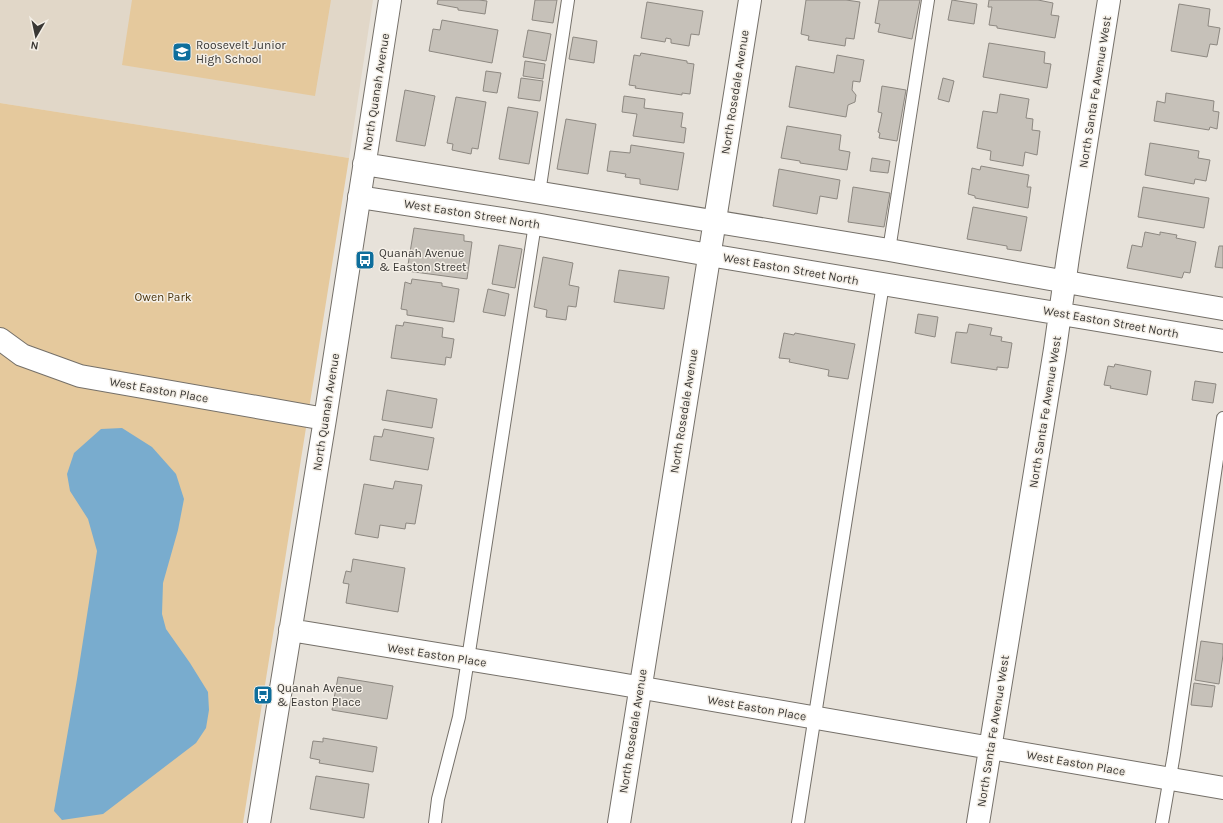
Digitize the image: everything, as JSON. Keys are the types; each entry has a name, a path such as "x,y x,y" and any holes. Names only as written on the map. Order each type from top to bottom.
{"street":[{"name":"North Quanah Avenue","path":"259,823 325,419 390,0"},
{"name":"North Rosedale Avenue","path":"619,823 750,0"},
{"name":"North Santa Fe Avenue West","path":"978,823 1109,0"},
{"path":"364,164 889,250 1223,309"},
{"name":"West Easton Street North","path":"359,197 535,224 709,255 1223,341"},
{"name":"West Easton Place","path":"0,339 22,355 80,376 325,419"},
{"name":"West Easton Place","path":"290,630 640,688 1223,788"}],"lane":[{"path":"539,193 568,0"},
{"path":"889,250 928,0"},
{"path":"434,823 438,799 459,717 535,224"},
{"path":"798,823 883,284"},
{"path":"1162,823 1170,779 1223,418"}],"shaded area":[{"name":"Roosevelt Junior High School","path":"0,0 373,0 349,158 0,103"}],"green space":[{"path":"132,0 331,0 315,96 122,65"},
{"name":"Owen Park","path":"0,103 349,158 243,823 0,823"}],"water":[{"path":"122,428 152,447 176,474 184,499 178,530 163,583 162,614 166,629 208,692 209,710 206,728 196,743 103,814 62,820 54,811 97,551 88,519 70,491 67,474 74,453 101,429"}],"building":[{"path":"438,0 487,1 485,14 458,10 458,8 437,4"},
{"path":"535,0 557,0 553,23 532,20"},
{"path":"806,0 846,0 860,2 854,39 846,38 845,46 808,40 809,36 801,34"},
{"path":"879,0 920,0 912,39 878,32 880,24 875,23"},
{"path":"952,0 977,4 974,24 948,20"},
{"path":"989,0 1038,0 1053,3 1051,15 1059,16 1055,38 997,28 997,26 989,25 992,7 988,7"},
{"path":"647,2 703,11 699,35 691,34 689,46 671,43 671,39 666,38 665,42 641,38"},
{"path":"1179,4 1210,9 1208,26 1220,28 1217,45 1210,44 1207,57 1171,51"},
{"path":"442,20 498,30 492,63 429,51 433,29 440,30"},
{"path":"528,30 551,34 546,61 523,57"},
{"path":"573,37 597,41 594,63 569,59"},
{"path":"989,43 1045,52 1044,63 1051,64 1047,88 983,77"},
{"path":"641,53 687,61 687,63 694,64 690,94 682,93 682,95 635,88 636,86 629,85 634,55 640,56"},
{"path":"837,55 864,60 860,82 853,81 852,90 856,95 855,102 848,105 846,117 789,107 796,66 834,73"},
{"path":"525,61 545,64 543,79 523,76"},
{"path":"486,71 501,73 497,93 483,91"},
{"path":"521,78 543,81 540,101 518,98"},
{"path":"943,78 954,81 949,102 938,99"},
{"path":"882,86 906,90 897,141 879,138 880,133 878,132 882,113 878,112"},
{"path":"405,90 435,96 425,146 396,141"},
{"path":"1166,93 1214,101 1213,111 1219,112 1217,129 1210,127 1209,130 1154,121 1157,101 1165,103"},
{"path":"1000,94 1029,99 1026,118 1033,119 1032,130 1040,131 1037,155 1025,152 1023,166 990,160 991,151 977,148 983,111 997,113"},
{"path":"624,96 645,99 644,108 683,113 681,127 686,128 684,143 633,136 637,114 622,112"},
{"path":"456,97 486,102 478,149 472,148 471,154 452,150 453,144 447,143"},
{"path":"508,107 538,112 529,164 499,159"},
{"path":"566,119 596,124 588,174 557,169"},
{"path":"787,126 841,135 839,150 850,152 847,170 800,163 800,161 781,158"},
{"path":"1150,143 1199,151 1198,158 1210,160 1206,181 1195,179 1194,184 1145,175"},
{"path":"631,145 684,153 678,190 640,184 640,179 625,177 626,174 607,171 610,151 630,153"},
{"path":"872,158 890,161 888,173 870,171"},
{"path":"981,166 1029,175 1027,187 1031,187 1028,208 975,198 975,196 968,194 972,168 980,170"},
{"path":"779,169 840,180 837,199 820,196 817,214 773,206"},
{"path":"853,187 890,193 884,227 848,222"},
{"path":"1143,187 1209,198 1204,228 1138,217"},
{"path":"973,207 1027,217 1021,251 1007,249 1007,246 967,239"},
{"path":"414,228 464,235 464,241 472,242 467,279 407,271"},
{"path":"1145,232 1160,235 1160,232 1177,235 1176,238 1196,242 1190,273 1184,272 1182,278 1127,268 1132,245 1142,247"},
{"path":"499,245 522,249 515,288 492,284"},
{"path":"1219,246 1223,246 1223,268 1215,267"},
{"path":"543,257 573,263 569,285 579,287 576,307 568,306 566,320 546,317 547,310 534,307"},
{"path":"619,270 669,277 664,309 614,302"},
{"path":"412,279 442,283 442,286 459,289 454,322 407,315 407,310 401,309 405,282 411,284"},
{"path":"488,289 509,294 505,316 483,312"},
{"path":"918,314 938,317 935,337 915,333"},
{"path":"404,322 443,328 442,337 454,339 451,358 446,357 445,365 391,358 396,325 403,326"},
{"path":"969,324 992,328 990,335 1002,337 1001,341 1012,343 1008,368 997,367 997,370 951,363 956,332 967,333"},
{"path":"784,333 794,335 795,333 855,344 848,379 828,376 829,370 789,362 790,359 779,358"},
{"path":"1115,364 1151,371 1147,395 1110,388 1111,386 1104,385 1108,366 1114,367"},
{"path":"1195,381 1216,384 1213,403 1192,400"},
{"path":"387,390 437,399 432,428 382,420"},
{"path":"384,429 434,438 428,470 370,460 374,436 382,437"},
{"path":"395,481 422,485 415,524 406,523 405,529 380,525 378,538 355,534 364,484 393,489"},
{"path":"353,559 405,568 398,612 346,603 349,584 343,583 346,571 351,572"},
{"path":"1201,641 1223,644 1219,684 1195,680"},
{"path":"338,677 393,686 387,719 332,710"},
{"path":"1194,683 1215,686 1212,707 1191,705"},
{"path":"323,738 377,747 373,772 319,763 320,760 310,758 313,741 323,742"},
{"path":"316,776 369,784 364,818 310,809"}],"place":[{"name":"Roosevelt Junior High School","path":"182,52"},
{"name":"Quanah Avenue & Easton Street","path":"365,260"},
{"name":"Quanah Avenue & Easton Place","path":"263,695"}]}
